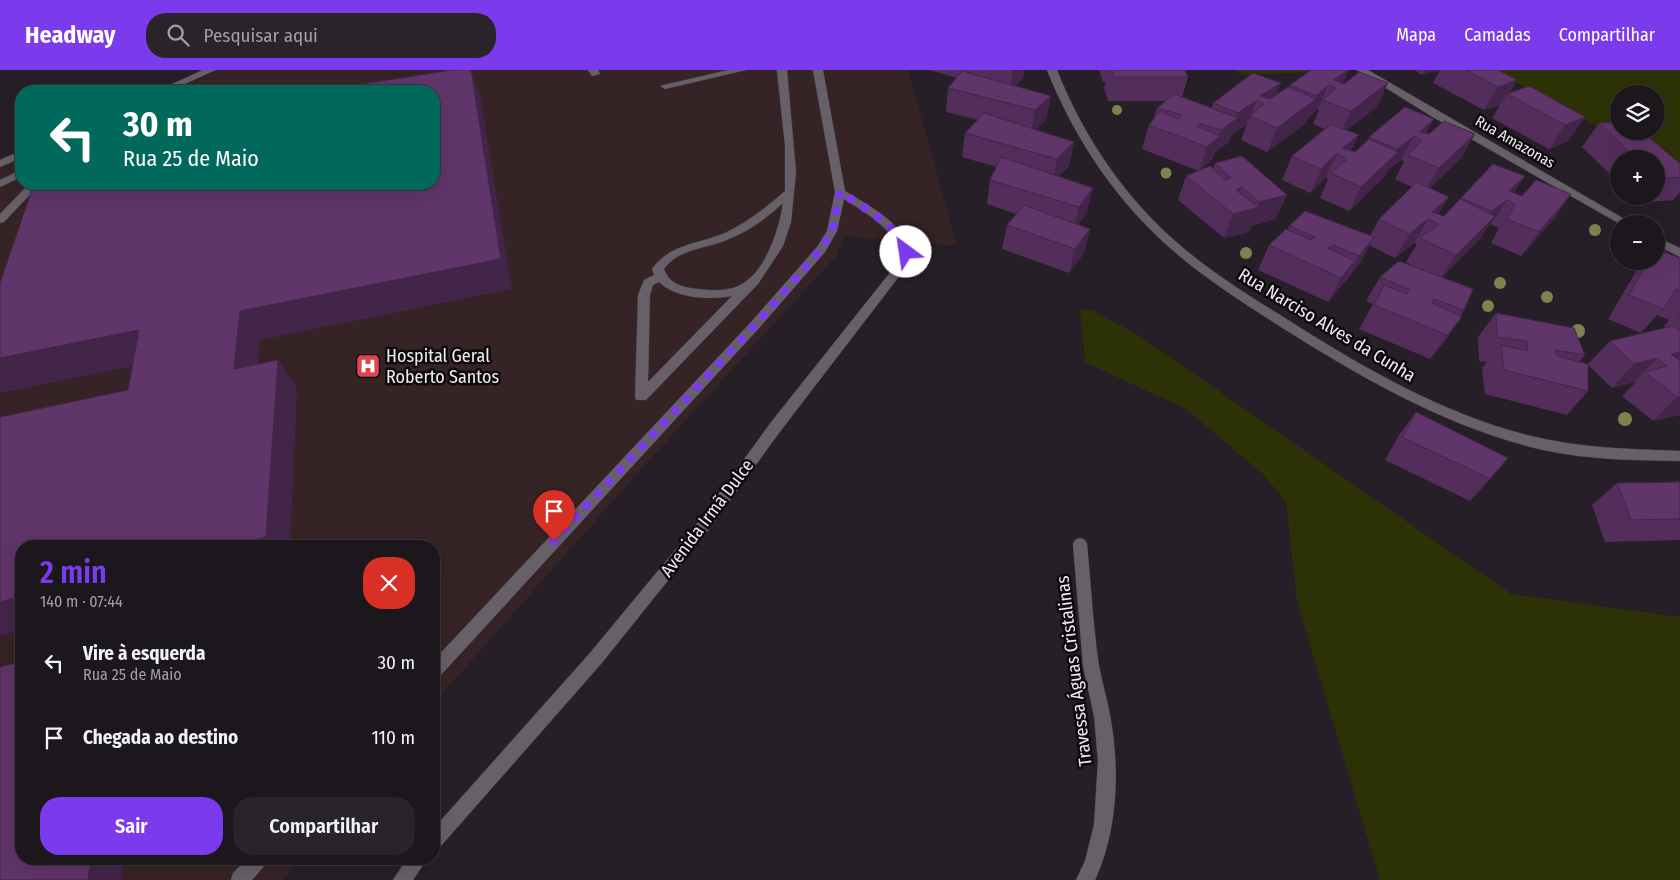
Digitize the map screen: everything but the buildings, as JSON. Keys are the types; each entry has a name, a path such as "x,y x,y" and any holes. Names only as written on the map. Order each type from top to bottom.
{"street":[{"path":"176,85 211,70"},
{"path":"666,86 741,70"},
{"path":"660,277 648,283 644,295 641,397 757,277 774,251 786,217 790,192 790,158 782,70"},
{"path":"440,665 749,331 821,249 832,231 840,192 818,70"},
{"name":"Rua Narciso Alves da Cunha","path":"1052,70 1078,124 1103,166 1138,210 1184,254 1236,292 1304,336 1373,378 1446,414 1526,440 1604,453 1680,456"},
{"name":"Rua Amazonas","path":"1362,70 1442,119 1612,215"},
{"path":"0,164 15,157"},
{"path":"0,220 29,190"},
{"path":"746,287 725,293 704,294 686,292 669,285 660,277 658,269 669,255 722,239 767,214 790,192"},
{"name":"Avenida Irmã Dulce","path":"440,834 594,659 701,529 777,425 901,266 906,252 902,241 870,212 840,192"},
{"path":"1665,245 1680,253"},
{"name":"Travessa Águas Cristalinas","path":"1080,544 1092,667 1103,723 1106,769 1103,825 1090,870 1085,880"},
{"path":"240,880 254,865"},
{"path":"402,880 413,865"}],"lane":[{"path":"0,184 15,176"}],"shaded area":[{"name":"Hospital Geral Roberto Santos","path":"220,70 908,70 957,246 844,236 836,256 635,476 440,696 440,540 15,540 15,865 296,865 283,880 0,880 0,166 15,160 15,190 440,190 440,85 185,85"}],"green space":[{"path":"1236,70 1318,70 1321,72 1240,75"},
{"path":"1494,70 1680,70 1680,170 1665,162 1665,150 1642,150 1624,140 1665,140 1665,85 1610,85 1610,133"},
{"path":"1080,309 1093,311 1138,335 1511,594 1680,617 1680,880 1380,880 1297,601 1286,502 1263,474 1186,409 1085,362"}],"place":[{"name":"Hospital Geral Roberto Santos","path":"368,366"}],"route":[{"path":"554,541 756,324 821,249 832,231 840,192 870,212 892,230 902,241 906,252"}]}
